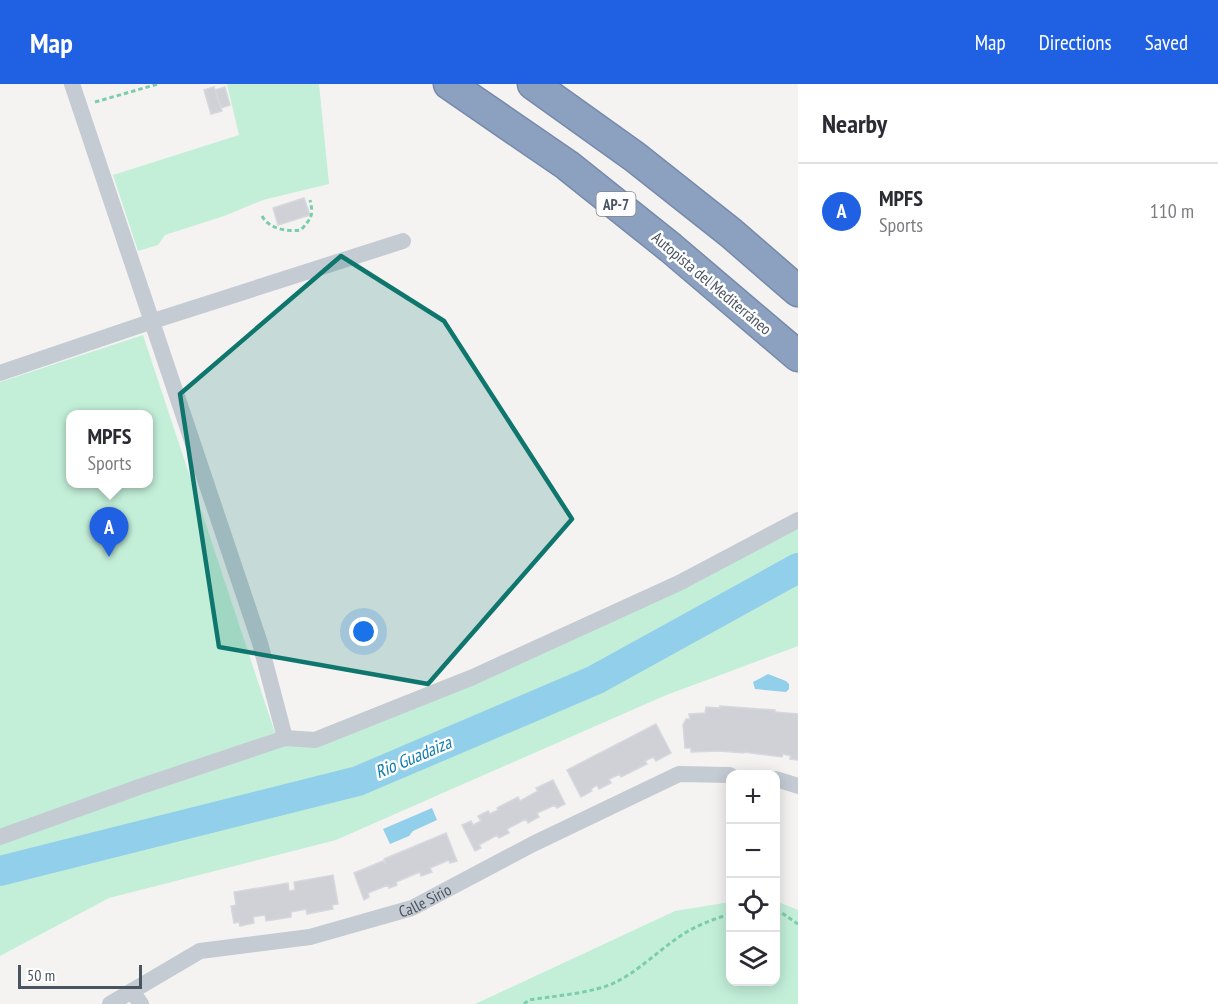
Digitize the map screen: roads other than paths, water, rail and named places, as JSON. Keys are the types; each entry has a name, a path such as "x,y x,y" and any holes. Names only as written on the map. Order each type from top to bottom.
{"highway":[{"name":"Autopista del Mediterráneo","path":"449,84 567,165 671,248 798,356"},
{"path":"533,84 635,157 731,233 798,291"}],"street":[{"path":"72,84 150,322 260,644 285,738"},
{"path":"0,373 403,241"},
{"path":"0,837 285,738 315,740 474,677 679,583 798,519"},
{"name":"Calle Sirio","path":"110,1004 136,998 200,951 310,937 412,908 533,844 679,774 726,775"},
{"path":"780,780 798,786"}],"water":[{"path":"768,674 786,681 789,689 786,692 755,689 753,682"},
{"path":"432,808 437,820 390,844 383,829"}],"waterway":[{"name":"Rio Guadaiza","path":"0,871 358,781 595,680 798,568"}],"place":[{"name":"MPFS","path":"109,557"}]}
